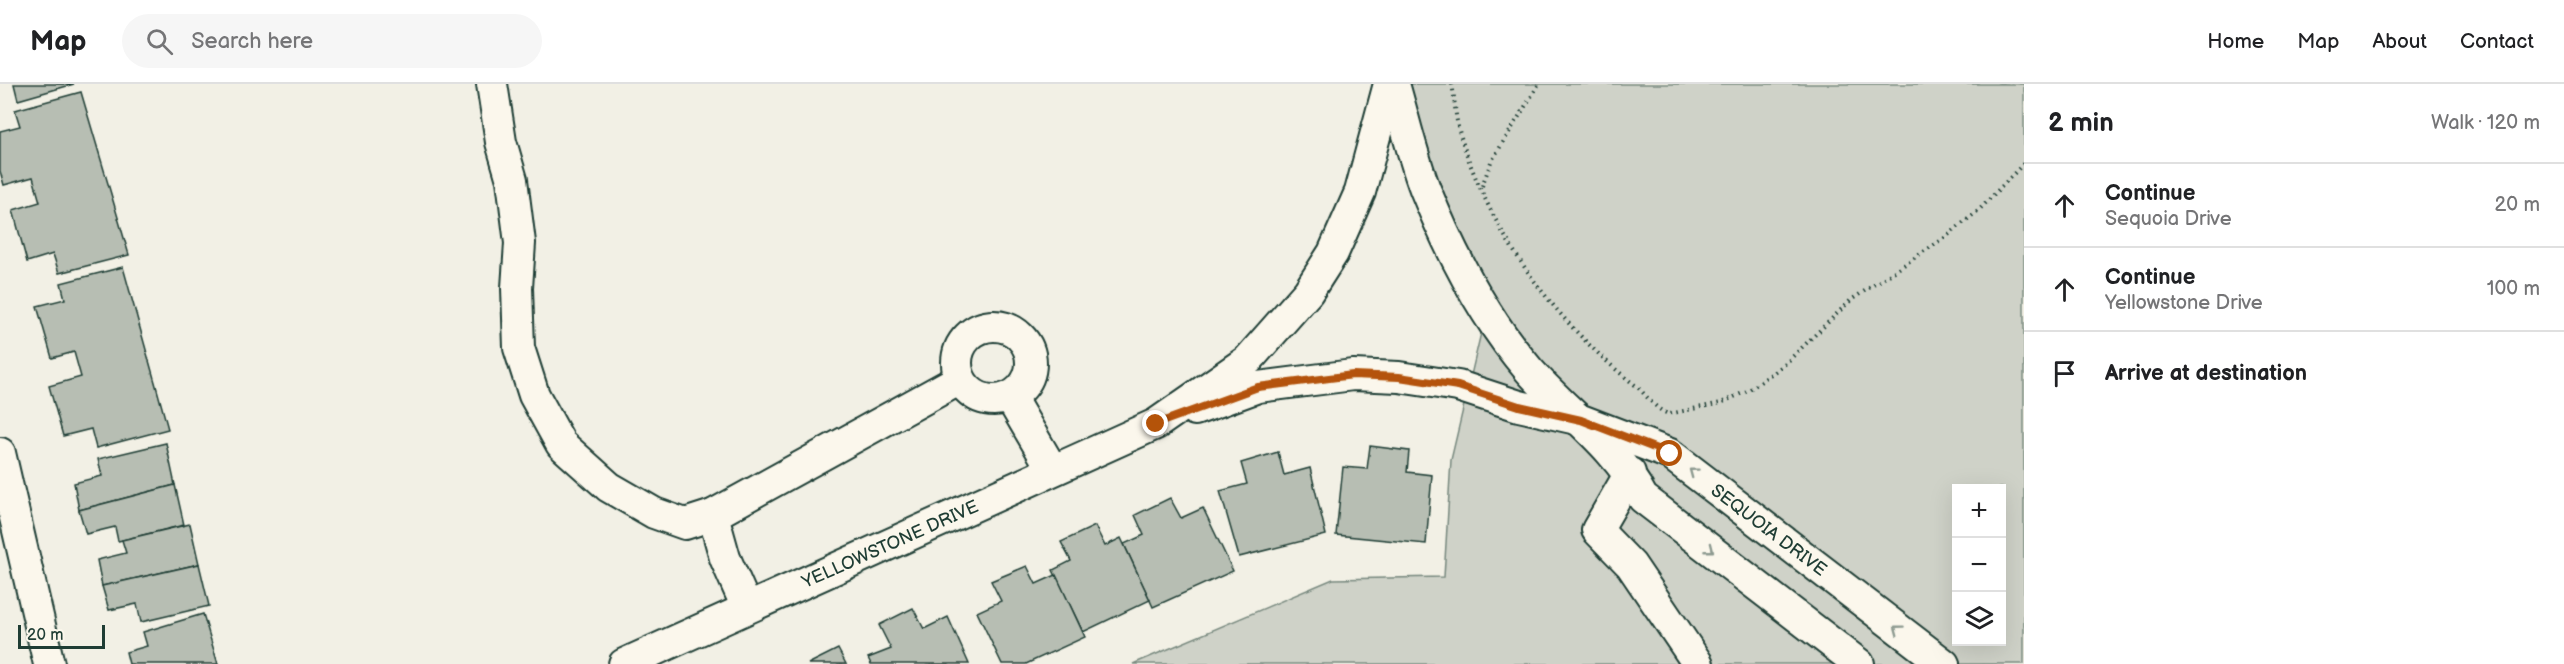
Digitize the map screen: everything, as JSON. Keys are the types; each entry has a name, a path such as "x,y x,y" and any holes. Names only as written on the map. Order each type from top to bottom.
{"street":[{"path":"492,84 501,142 512,180 520,243 517,288 519,348 534,395 561,444 609,487 654,513 685,524 713,515 960,379"},
{"name":"SEQUOIA DRIVE","path":"1392,84 1424,187 1455,255 1501,332 1529,370 1581,420 1630,473 1643,498 1859,664"},
{"name":"YELLOWSTONE DRIVE","path":"1156,424 1248,360 1308,292 1333,253 1360,192 1392,84"},
{"path":"984,327 1010,329 1020,336 1031,358 1027,381 1010,397 987,400 967,389 960,379 957,366 958,353 963,342 972,332 984,327"},
{"name":"YELLOWSTONE DRIVE","path":"624,664 1052,469 1156,424 1258,387 1353,375 1399,377 1458,386 1519,406 1581,420"},
{"path":"1010,397 1052,469"},
{"name":"SEQUOIA DRIVE","path":"1581,420 1670,454 1944,664"},
{"path":"0,453 49,664"},
{"path":"1630,473 1597,530 1630,565 1698,664"},
{"path":"713,515 725,558 747,608"}],"path":[{"path":"1452,84 1459,132 1499,226 1553,305 1612,367 1647,394 1661,412 1669,414 1721,403 1749,390 1785,364 1851,300 1946,237 1979,210 2024,163"},
{"path":"1482,186 1491,162 1539,84"}],"shaded area":[{"path":"1408,84 2024,84 2024,664 1133,664 1333,579 1444,577 1451,460 1489,299 1456,254"}],"building":[{"path":"14,84 74,84 18,100"},
{"path":"81,92 129,255 59,273 53,254 27,262 13,210 40,202 33,177 4,185 0,171 0,131 20,126 15,110"},
{"path":"123,267 168,429 96,448 91,429 63,436 49,386 81,377 74,352 52,358 37,306 65,299 61,283"},
{"path":"166,443 175,485 79,510 74,483 102,476 98,459"},
{"path":"1370,446 1409,451 1407,472 1432,475 1426,544 1336,535 1343,467 1367,469"},
{"path":"1278,452 1284,475 1310,468 1326,535 1239,557 1220,491 1247,484 1241,463"},
{"path":"175,485 184,525 118,541 115,527 86,534 79,510"},
{"path":"1170,498 1181,518 1203,508 1233,571 1153,607 1124,544 1144,535 1135,515"},
{"path":"190,524 199,564 102,586 97,560 126,553 122,540"},
{"path":"1095,526 1105,546 1121,538 1150,600 1083,632 1053,570 1071,561 1061,542"},
{"path":"199,564 209,606 141,622 137,604 109,610 102,586"},
{"path":"1027,566 1036,584 1056,575 1085,637 1026,664 1002,664 977,612 1001,601 991,581"},
{"path":"913,608 924,629 948,617 969,664 871,664 868,658 891,649 879,625"},
{"path":"203,614 218,664 129,664 126,652 147,646 143,632"},
{"path":"838,649 846,664 808,664"}],"route":[{"path":"1156,424 1258,387 1353,375 1399,377 1458,386 1519,406 1581,420 1670,454"}]}
